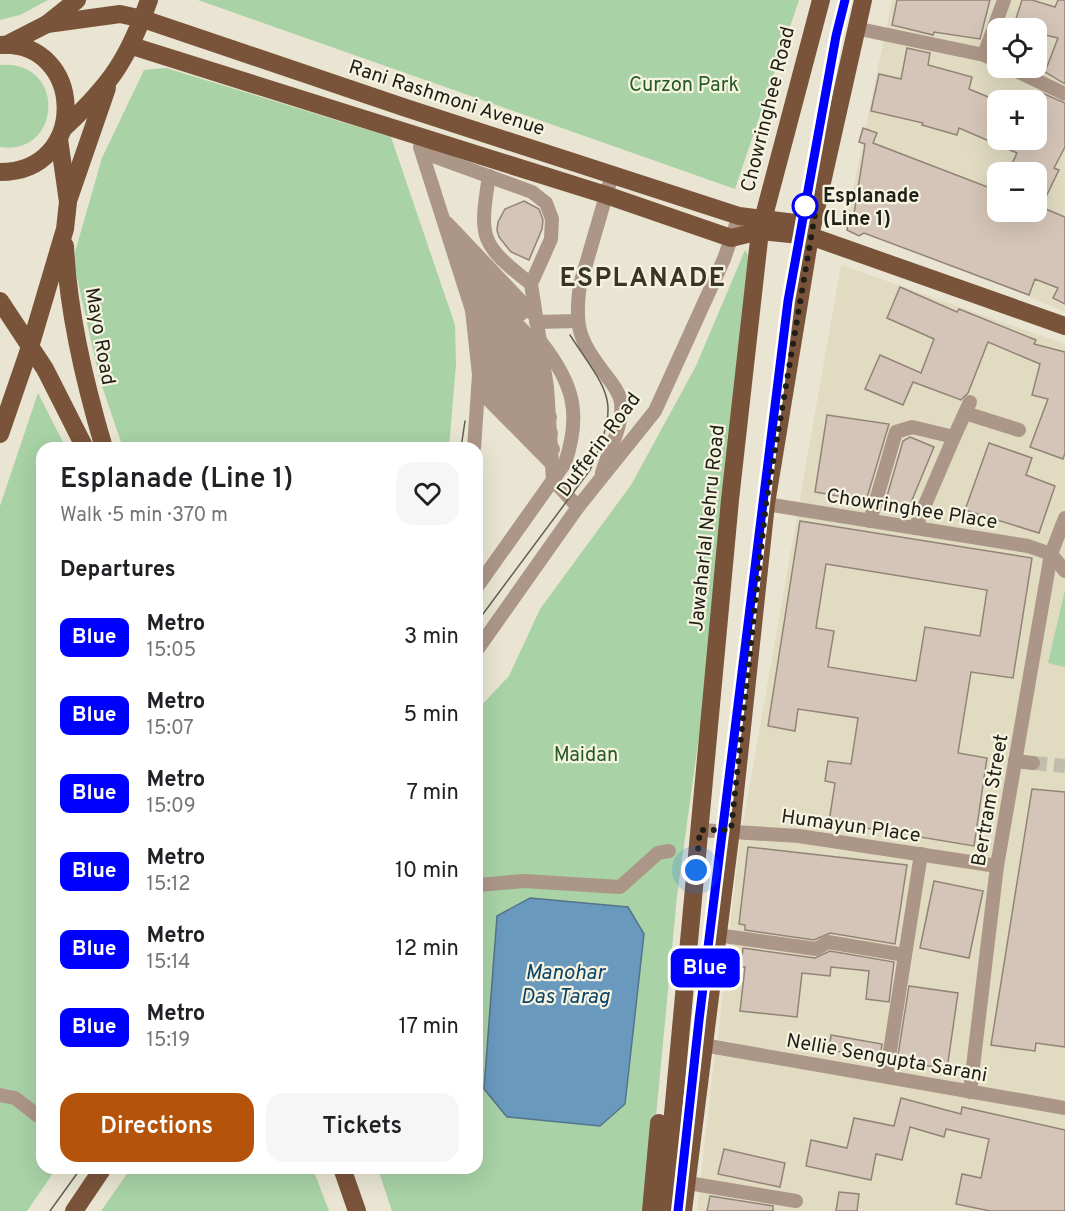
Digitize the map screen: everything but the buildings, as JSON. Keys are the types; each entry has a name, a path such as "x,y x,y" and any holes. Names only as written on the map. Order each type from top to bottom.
{"main road":[{"path":"3,45 47,24 77,0"},
{"path":"0,172 25,168 45,157 62,133 109,83 132,46 149,0"},
{"name":"Chowringhee Road","path":"762,224 821,0"},
{"path":"683,1211 731,830 766,504 812,231 863,0"},
{"name":"Rani Rashmoni Avenue","path":"47,24 120,14 142,19 762,224 812,231 1065,326"},
{"path":"0,434 30,347 65,229 68,202 62,133 68,107 64,88 56,71 42,58 25,48 3,45"},
{"path":"132,46 419,144 606,195 731,238 762,224"},
{"path":"68,202 109,83"},
{"path":"419,144 427,115"},
{"name":"Jawaharlal Nehru Road","path":"700,830 730,500 762,224"},
{"name":"Mayo Road","path":"65,229 66,272 89,399 102,442"},
{"path":"0,301 45,369 82,442"},
{"path":"664,1211 700,830"},
{"path":"651,1211 662,1092 676,1072"},
{"path":"691,1211 705,1094 699,1073"},
{"path":"74,1211 96,1174"},
{"path":"344,1174 357,1211"}],"street":[{"path":"984,55 1004,0"},
{"path":"855,28 987,56"},
{"path":"1031,78 1065,94"},
{"path":"419,144 489,176 532,192 546,203 552,219 551,239 531,284 550,417 553,480 578,507"},
{"path":"419,144 469,292 476,328 478,389 474,442"},
{"path":"601,478 619,422 621,404 613,384 584,347 578,321 580,285 612,175"},
{"path":"489,176 483,214 486,241 498,258 531,284"},
{"name":"Dufferin Road","path":"483,642 578,507 655,411 739,216"},
{"path":"444,220 537,331 558,364 569,387 575,416 572,442 565,463 483,579"},
{"path":"451,242 537,331"},
{"path":"460,267 537,331"},
{"path":"469,292 544,367"},
{"path":"472,310 546,384"},
{"path":"537,331 578,321"},
{"path":"476,328 548,400"},
{"path":"477,344 550,417"},
{"path":"478,360 551,433"},
{"path":"478,375 553,449"},
{"path":"478,389 553,465"},
{"path":"915,528 968,408 1018,430"},
{"path":"870,521 896,432 912,428 954,437"},
{"name":"Chowringhee Place","path":"766,504 1028,546 1051,554"},
{"name":"Bertram Street","path":"970,1092 997,866 1051,554 1065,518"},
{"path":"1051,554 1065,571"},
{"path":"1015,760 1033,763"},
{"name":"Humayun Place","path":"700,830 731,830 799,836 997,866"},
{"path":"483,884 524,881 620,887 658,853 669,851"},
{"path":"886,1076 921,854"},
{"path":"717,935 816,949 828,942 905,956"},
{"name":"Nellie Sengupta Sarani","path":"703,1045 1065,1108"},
{"path":"0,1095 15,1098 36,1114"},
{"path":"694,1184 796,1201"}],"shaded area":[{"path":"892,0 1065,0 1065,312 847,219"},
{"path":"841,265 1065,344 1065,1102 718,1040 739,847"},
{"path":"715,1053 1065,1114 1065,1211 697,1211"}],"green space":[{"path":"0,0 48,0 20,15 0,20"},
{"name":"Curzon Park","path":"198,0 799,0 735,189"},
{"path":"0,65 22,67 37,77 46,91 48,108 45,124 35,138 20,146 0,147"},
{"path":"166,68 391,137 455,325 456,364 450,442 121,442 99,377 73,259 102,158 144,70"},
{"name":"Maidan","path":"745,250 762,278 677,896 647,1211 392,1211 380,1174 483,1174 483,704 509,676 540,609 631,485 696,366"},
{"path":"38,393 63,442 36,442 36,1174 53,1174 27,1211 0,1211 0,506"},
{"path":"1065,590 1065,667 1048,663"},
{"path":"127,1174 315,1174 329,1211 101,1211"}],"water":[{"name":"Manohar Das Tarag","path":"530,898 628,907 644,934 625,1104 600,1126 507,1117 484,1089 497,916"}],"tunnel":[{"path":"1033,763 1065,766"}],"tram line":[{"path":"483,614 590,470 606,427 607,398 602,385 570,335"},
{"path":"462,442 465,421"},
{"path":"50,1211 77,1174"}],"metro line":[{"name":"Blue","path":"678,1211 699,1020 788,301 836,36 845,0"}],"place":[{"name":"Esplanade (Line 1)","path":"805,206"}],"district":[{"name":"ESPLANADE","path":"643,277"}],"route":[{"path":"696,870 700,830 731,830 766,504 816,208 805,206"}]}
